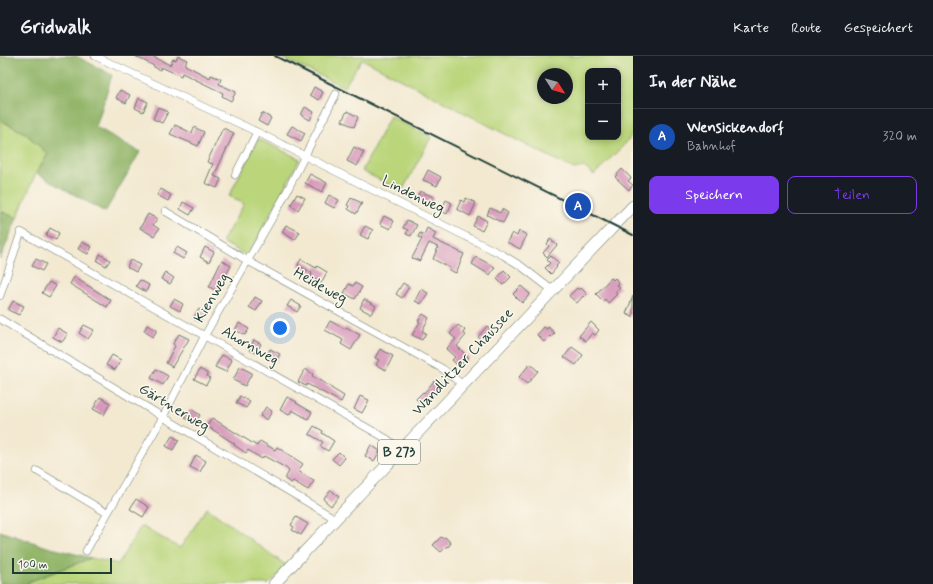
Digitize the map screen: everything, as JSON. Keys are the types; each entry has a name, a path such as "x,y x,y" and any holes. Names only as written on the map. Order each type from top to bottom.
{"main road":[{"name":"Wandlitzer Chaussee","path":"335,520 633,206"},
{"name":"B 273","path":"274,584 335,520"}],"street":[{"name":"Lindenweg","path":"95,56 256,132 502,255 521,266 552,290"},
{"name":"Kienweg","path":"86,551 107,512 163,417 205,335 283,199 336,94"},
{"path":"235,175 256,132"},
{"name":"Heideweg","path":"165,211 248,261 443,369 463,385"},
{"name":"Ahornweg","path":"0,296 21,232 387,439 401,450"},
{"name":"Gärtnerweg","path":"0,319 329,515 335,520"},
{"path":"37,471 107,512"}],"green space":[{"path":"0,56 76,56 112,75 96,127 140,152 105,212 36,173 48,154 25,133 0,120"},
{"path":"278,56 633,56 633,133 625,144 594,175 584,167 574,169 362,59 344,87"},
{"path":"390,116 431,137 402,191 362,171"},
{"path":"0,120 25,133 48,154 36,173 17,218 0,211"},
{"path":"258,139 300,159 248,256 222,242 244,204 229,196"},
{"path":"0,211 17,218 0,259"},
{"path":"207,508 287,566 269,584 27,584 28,582 91,558 118,564 141,526 180,548"},
{"path":"0,531 47,547 91,558 28,582 27,584 0,584"}],"building":[{"path":"135,56 152,56 170,65 173,59 176,60 178,56 187,60 185,65 210,78 211,75 221,79 219,84 236,92 231,101 222,96 223,93 182,73 181,76 161,67 160,70"},
{"path":"314,87 323,92 319,100 310,95"},
{"path":"120,90 130,95 126,103 116,98"},
{"path":"139,98 148,102 143,112 135,108"},
{"path":"158,107 168,112 162,123 153,119"},
{"path":"305,107 314,112 310,120 301,115"},
{"path":"347,111 358,117 354,127 342,121"},
{"path":"262,113 271,118 267,126 258,121"},
{"path":"175,125 192,133 194,127 204,132 198,146 170,134"},
{"path":"292,126 305,133 301,141 287,134"},
{"path":"223,128 234,133 214,176 221,179 217,188 205,183 213,164 207,162"},
{"path":"354,147 364,152 357,166 347,161"},
{"path":"622,169 631,178 628,181 633,185 629,190 615,177"},
{"path":"428,170 441,177 437,186 423,180"},
{"path":"310,174 327,183 322,192 305,183"},
{"path":"161,189 171,195 168,201 157,195"},
{"path":"420,191 434,197 430,206 416,200"},
{"path":"297,194 305,198 298,210 291,205"},
{"path":"329,195 339,200 334,208 325,203"},
{"path":"351,198 362,203 356,214 348,209 349,206 347,205"},
{"path":"466,198 476,203 470,216 457,209 461,200 464,202"},
{"path":"446,200 452,203 447,214 441,211"},
{"path":"183,202 194,208 190,215 180,209"},
{"path":"490,208 500,213 502,209 508,213 503,223 487,215"},
{"path":"148,214 157,219 153,225 159,229 154,236 140,228"},
{"path":"384,216 394,221 390,229 380,224"},
{"path":"478,216 487,221 482,231 473,226"},
{"path":"407,220 417,225 411,236 406,234 408,230 403,228"},
{"path":"286,225 300,232 295,240 282,232"},
{"path":"365,226 373,230 368,239 360,235"},
{"path":"50,228 59,233 56,240 46,235"},
{"path":"427,228 436,233 433,239 464,254 456,273 433,259 438,247 429,243 420,261 412,258 422,239 418,237 420,233 424,235"},
{"path":"519,231 527,235 520,249 507,242 512,233 517,236"},
{"path":"550,239 557,245 547,257 543,253 549,246 547,244"},
{"path":"82,242 92,247 88,254 78,249"},
{"path":"177,247 187,253 183,259 173,253"},
{"path":"205,247 214,252 209,262 200,257"},
{"path":"100,254 110,260 106,266 97,261"},
{"path":"551,256 559,263 551,274 545,268 550,263 547,260"},
{"path":"476,257 495,267 490,275 472,264"},
{"path":"36,259 46,264 42,271 32,266"},
{"path":"301,259 316,268 317,266 327,272 321,283 311,277 312,273 298,265"},
{"path":"130,260 140,265 136,272 127,267"},
{"path":"222,260 231,266 217,291 209,287"},
{"path":"504,270 511,277 503,285 497,279"},
{"path":"165,272 174,278 170,284 161,279"},
{"path":"74,277 111,300 107,307 70,284"},
{"path":"611,278 613,280 615,278 619,283 617,285 620,288 615,292 617,294 608,303 605,299 603,301 596,294"},
{"path":"140,280 149,285 146,292 136,286"},
{"path":"49,282 56,286 49,297 42,293"},
{"path":"355,283 362,287 355,299 344,293 349,284 353,286"},
{"path":"403,283 409,287 402,298 396,294"},
{"path":"521,286 530,294 522,303 513,294"},
{"path":"577,288 579,290 581,288 587,294 577,303 569,296"},
{"path":"421,289 428,293 421,304 415,301"},
{"path":"633,296 633,317 626,314"},
{"path":"255,297 262,301 256,311 249,307"},
{"path":"174,299 183,304 180,311 170,306"},
{"path":"364,299 376,306 371,314 360,308"},
{"path":"291,300 301,306 297,312 287,306"},
{"path":"13,301 24,306 19,315 8,310"},
{"path":"199,309 205,313 199,322 193,318"},
{"path":"423,314 429,318 422,331 426,333 422,340 412,335"},
{"path":"330,321 345,329 346,327 360,335 351,350 341,344 343,340 325,330"},
{"path":"591,322 599,330 595,335 592,333 586,341 579,336"},
{"path":"239,323 249,329 245,335 235,330"},
{"path":"84,325 94,330 88,339 79,333"},
{"path":"147,325 157,330 153,337 144,331"},
{"path":"458,325 465,330 463,333 466,335 457,346 469,358 459,367 452,360 455,357 446,349 456,339 450,334"},
{"path":"487,326 493,331 483,342 478,337"},
{"path":"544,327 547,329 548,327 555,333 544,342 537,335"},
{"path":"58,328 68,334 62,342 53,337"},
{"path":"179,334 189,339 172,367 166,363 175,346 173,344"},
{"path":"254,340 261,344 256,353 249,350"},
{"path":"572,347 583,355 576,365 564,357"},
{"path":"270,349 280,354 276,361 267,356"},
{"path":"380,349 393,356 386,370 376,365 379,360 375,358"},
{"path":"112,355 121,360 115,370 106,365"},
{"path":"222,355 232,360 226,372 215,367"},
{"path":"530,364 538,371 527,384 519,377"},
{"path":"240,367 252,373 245,386 233,380"},
{"path":"156,369 168,376 163,385 151,378"},
{"path":"200,369 208,374 207,376 210,378 206,385 194,379"},
{"path":"305,369 313,374 312,376 344,396 341,402 307,384 306,386 298,382"},
{"path":"434,381 441,386 422,405 416,399 423,392 424,393"},
{"path":"240,396 250,402 246,408 236,403"},
{"path":"360,396 369,400 362,413 354,409"},
{"path":"100,397 110,403 104,415 93,409"},
{"path":"287,397 312,412 308,419 292,410 289,415 280,410"},
{"path":"266,407 272,411 267,420 260,416"},
{"path":"191,409 200,415 195,424 185,418"},
{"path":"212,418 257,446 260,441 275,450 277,447 303,464 298,471 314,481 308,490 293,481 291,483 285,479 289,471 286,468 264,456 262,459 248,450 246,453 207,426"},
{"path":"314,426 323,431 322,433 334,441 328,451 320,446 323,442 309,434"},
{"path":"172,436 179,440 173,450 166,446"},
{"path":"371,445 380,451 374,461 365,456"},
{"path":"339,452 345,458 339,465 332,459"},
{"path":"196,455 206,461 200,472 190,467"},
{"path":"331,490 339,497 331,506 323,499"},
{"path":"136,499 149,507 143,517 130,509"},
{"path":"296,517 308,524 301,535 292,530 294,527 291,525"},
{"path":"441,537 443,539 445,537 451,543 441,552 433,545"}],"railway":[{"path":"275,56 633,235"}],"place":[{"name":"Wensickendorf","path":"578,206"}]}
